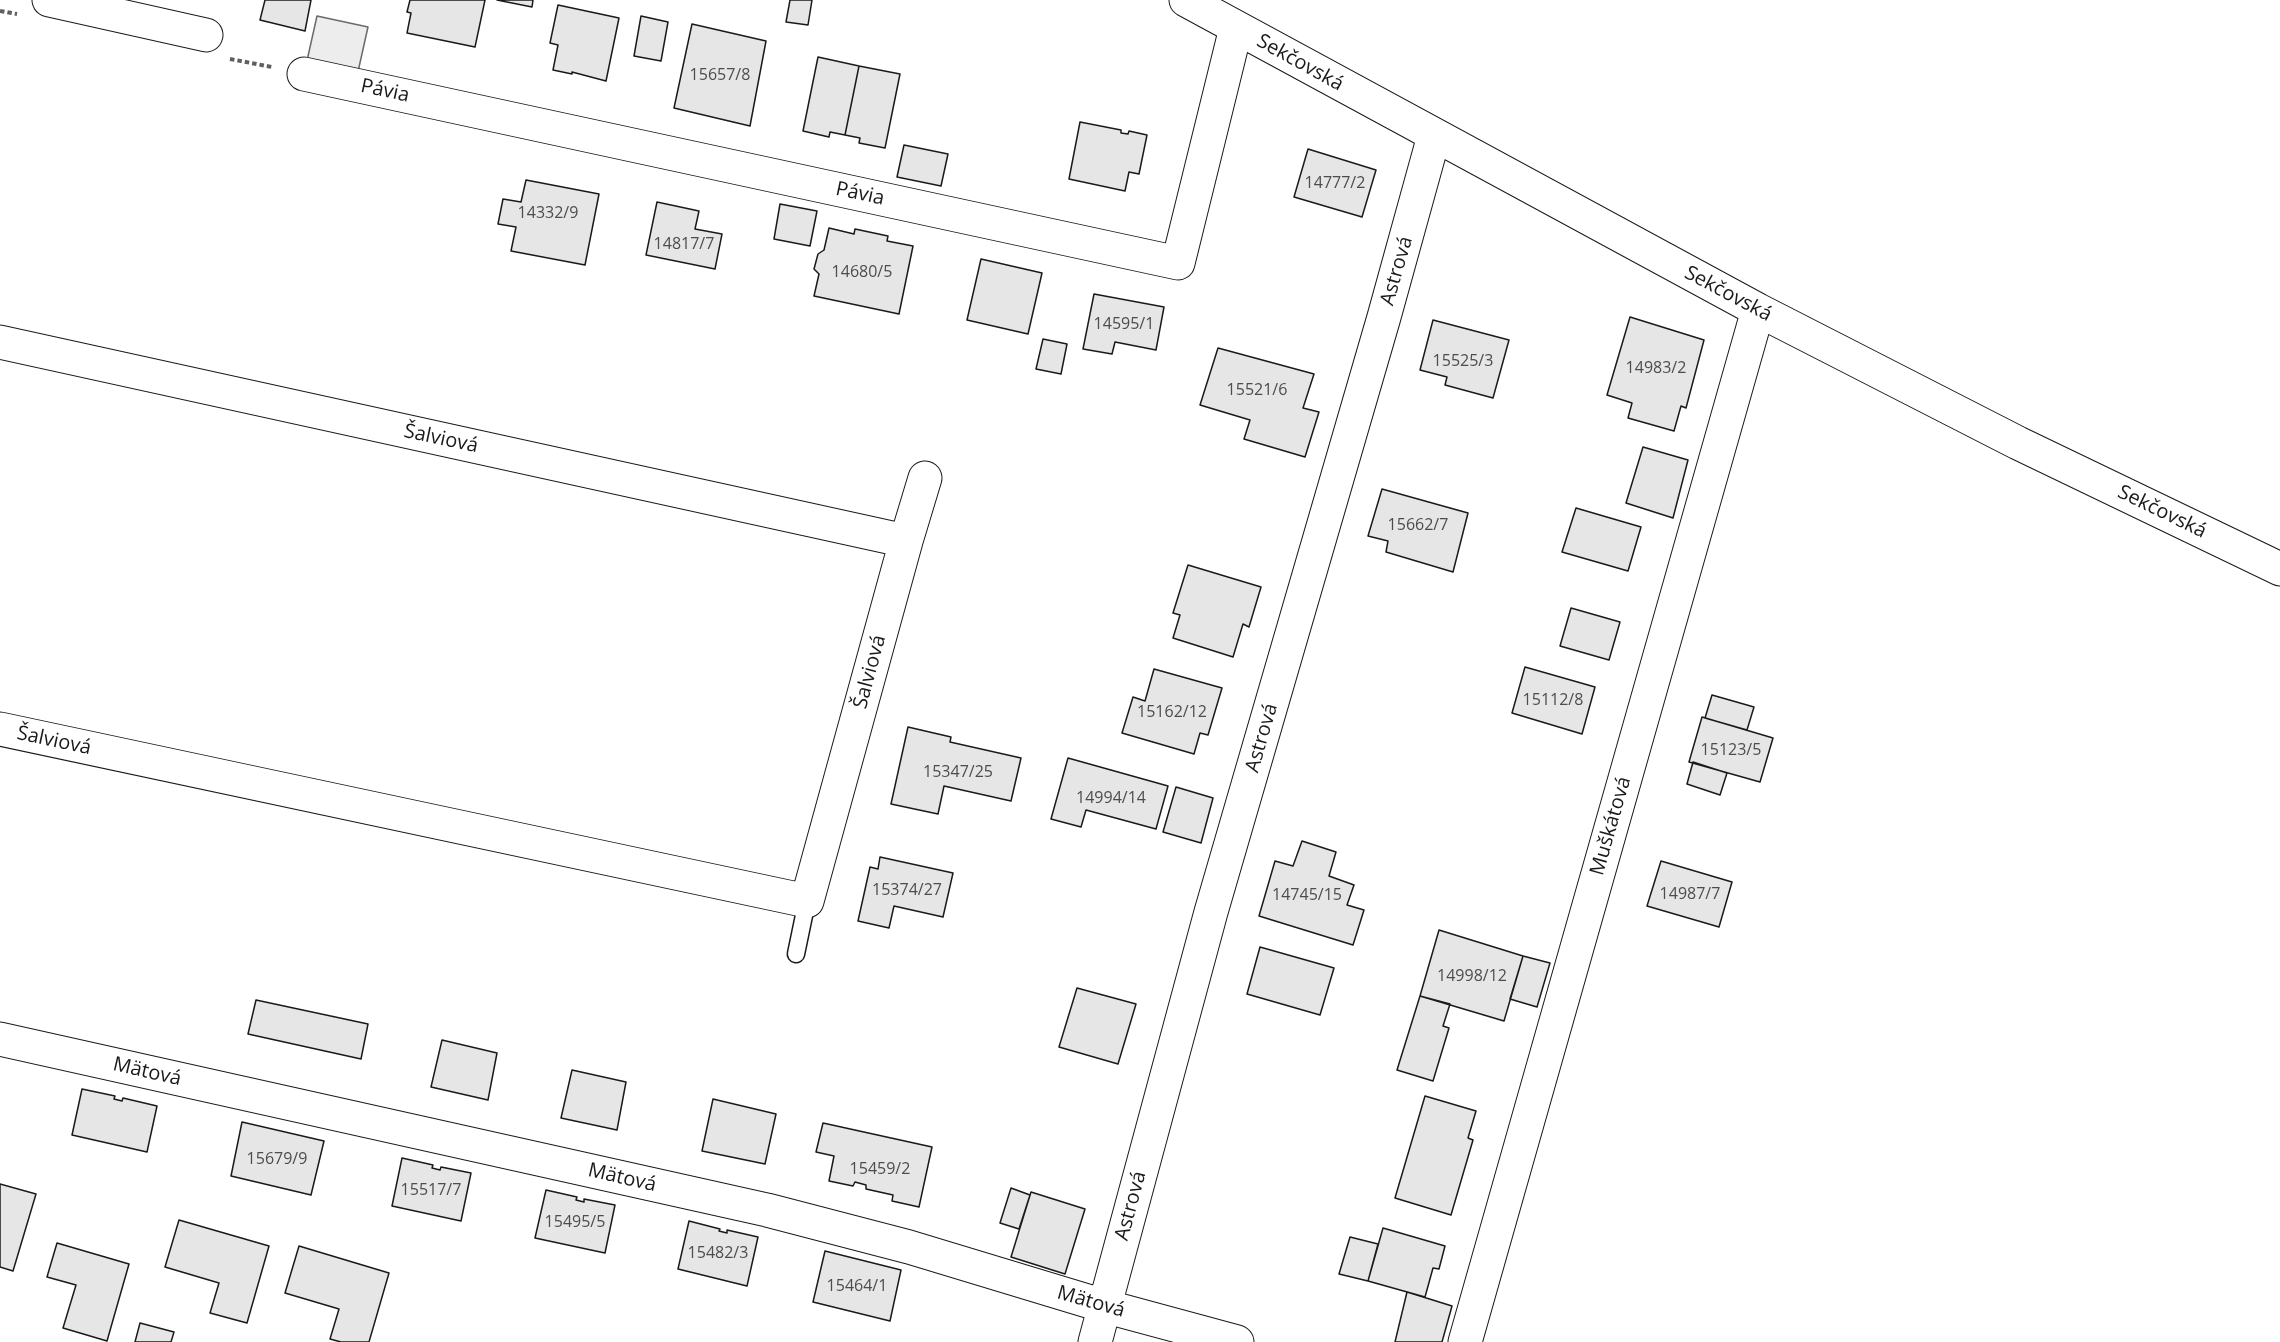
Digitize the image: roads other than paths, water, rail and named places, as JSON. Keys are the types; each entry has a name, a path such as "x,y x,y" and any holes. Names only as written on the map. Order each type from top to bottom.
{"street":[{"path":"49,0 206,35"},
{"name":"Sekčovská","path":"1186,0 1758,310 2018,442 2280,569"},
{"name":"Pávia","path":"304,74 1178,262 1236,28"},
{"name":"Astrová","path":"1095,1342 1211,912 1384,317 1434,136"},
{"name":"Muškátová","path":"1465,1342 1758,310"},
{"name":"Šalviová","path":"0,342 906,542 807,901 0,729"},
{"path":"906,542 925,478"},
{"name":"Mätová","path":"0,1039 767,1210 909,1247 1104,1306 1237,1342"}],"lane":[{"path":"796,954 807,901"}]}
